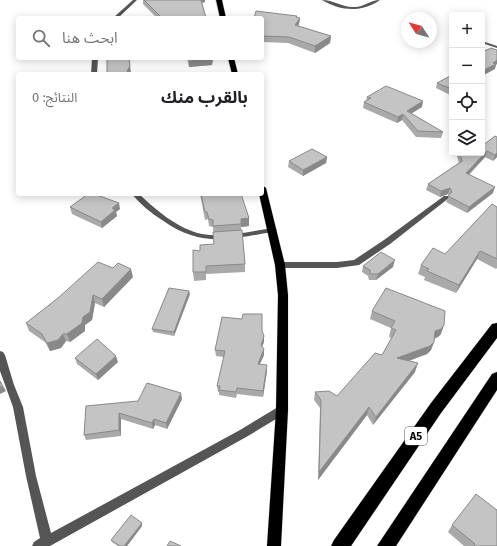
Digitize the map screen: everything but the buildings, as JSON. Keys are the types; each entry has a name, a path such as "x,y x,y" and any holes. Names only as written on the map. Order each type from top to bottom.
{"highway":[{"name":"A5","path":"340,546 436,408 497,328"},
{"path":"386,546 497,378"}],"main road":[{"path":"219,0 222,16"},
{"path":"232,60 234,72"},
{"path":"264,196 280,265 283,295 282,410 274,546"}],"street":[{"path":"117,16 135,0"},
{"path":"324,0 357,9 378,0"},
{"path":"94,60 94,72"},
{"path":"137,196 150,209 167,221 197,235 210,237 272,230"},
{"path":"280,265 337,265 356,263 446,198"},
{"path":"0,355 18,407 43,544 244,433 282,410"}],"lane":[{"path":"485,43 497,47"}]}
